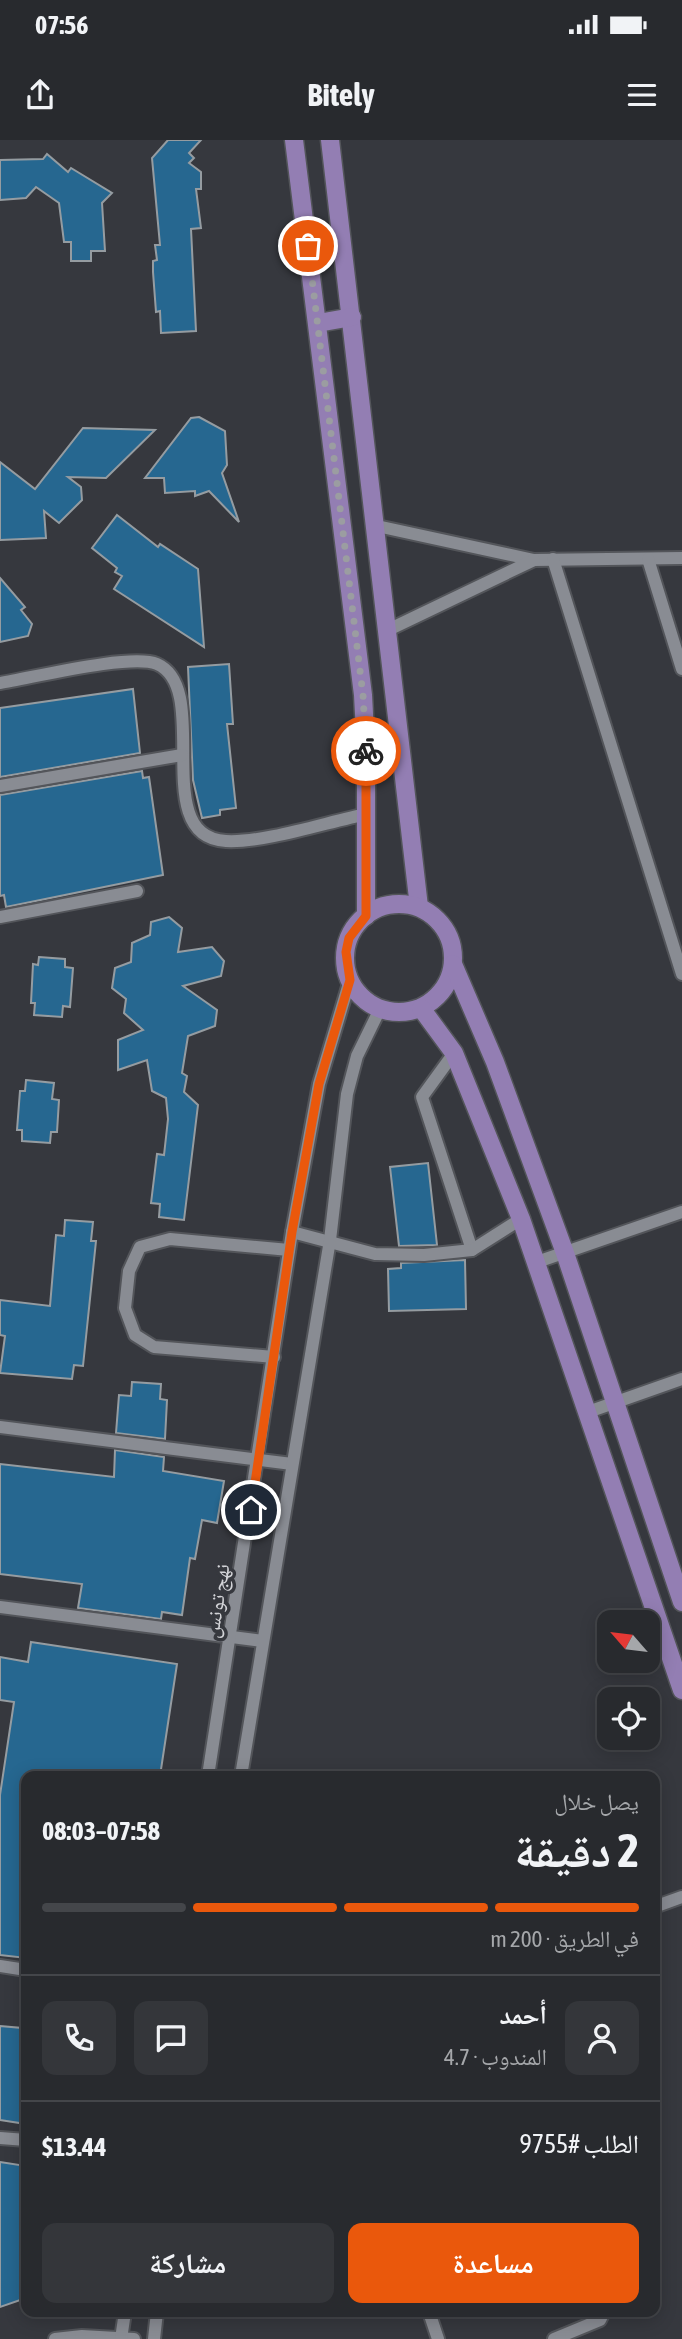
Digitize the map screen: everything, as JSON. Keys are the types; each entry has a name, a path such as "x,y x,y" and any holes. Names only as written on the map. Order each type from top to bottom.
{"main road":[{"path":"294,140 363,695 367,814 366,916"},
{"path":"330,140 377,526 419,908"},
{"path":"318,323 352,317"},
{"path":"453,964 443,990 421,1008 393,1012 380,1009 357,992 350,980 346,952 356,926 366,916 391,905 419,908 442,924 449,936 453,964 495,1062 565,1253 682,1602"},
{"path":"421,1008 454,1054 521,1219 682,1690"}],"street":[{"path":"377,526 534,560 682,558"},
{"path":"553,559 682,974"},
{"path":"648,559 682,669"},
{"path":"388,630 534,560"},
{"path":"0,683 133,661 157,664 171,675 181,697 182,755 190,818 198,829 224,841 250,839 367,814"},
{"path":"0,786 182,755"},
{"path":"0,917 138,891"},
{"name":"نهج تونس","path":"209,1771 259,1460 292,1232 319,1084 350,980"},
{"path":"242,1771 330,1240 347,1094 357,1056 380,1009"},
{"path":"454,1054 422,1097 472,1250"},
{"path":"537,1262 682,1212"},
{"path":"292,1232 375,1254 398,1257 472,1250 521,1219"},
{"path":"274,1357 154,1347 135,1335 125,1308 129,1272 140,1248 170,1238 289,1250"},
{"path":"588,1412 682,1380"},
{"path":"0,1427 292,1464"},
{"path":"0,1606 263,1641"},
{"path":"660,1905 682,1897"},
{"path":"0,1966 21,1969"},
{"path":"0,2138 21,2140"},
{"path":"55,2339 82,2336 125,2338 125,2317"},
{"path":"154,2339 157,2317"},
{"path":"431,2317 438,2339"},
{"path":"554,2339 602,2317"}],"building":[{"path":"168,140 201,140 189,153 194,158 189,163 201,172 201,189 196,189 201,228 191,229 196,331 161,333 160,311 156,312 153,272 153,261 157,260 155,245 160,245 152,158"},
{"path":"47,154 68,172 71,168 112,193 102,203 105,251 91,251 91,261 71,261 71,242 64,242 59,203 36,187 26,198 0,200 0,160 43,159"},
{"path":"199,417 225,431 227,465 222,473 239,522 209,491 195,496 195,491 165,493 164,478 145,478 191,418"},
{"path":"83,428 155,430 106,478 68,477 81,487 82,500 59,523 44,511 46,538 0,540 0,462 35,489"},
{"path":"117,515 158,547 160,544 198,569 204,647 114,589 122,576 115,572 117,568 92,548"},
{"path":"0,578 25,607 21,610 32,624 28,636 0,642"},
{"path":"229,664 233,724 227,724 236,808 220,810 220,815 202,818 193,780 188,667"},
{"path":"133,689 140,753 0,777 0,708"},
{"path":"142,771 143,778 149,777 163,875 6,907 4,895 0,896 0,795"},
{"path":"169,917 182,928 178,952 212,947 224,961 221,976 183,986 217,1010 215,1026 188,1036 182,1073 187,1076 184,1092 198,1105 184,1220 159,1217 160,1204 151,1203 157,1154 164,1155 168,1119 166,1098 152,1091 147,1060 118,1070 118,1040 143,1030 124,1013 126,999 112,988 115,968 131,962 132,943 150,935 151,922"},
{"path":"39,957 65,959 65,967 73,968 70,1007 63,1006 62,1017 34,1015 35,1003 31,1003 33,964 38,965"},
{"path":"26,1080 54,1083 52,1099 59,1100 57,1132 51,1132 50,1143 22,1141 22,1130 17,1130 20,1091 25,1091"},
{"path":"428,1163 437,1245 399,1246 390,1167"},
{"path":"65,1220 93,1222 91,1241 96,1241 83,1366 74,1365 72,1379 0,1373 5,1336 0,1335 0,1300 50,1306 56,1235 64,1236"},
{"path":"465,1260 466,1309 389,1311 388,1269 401,1268 401,1263"},
{"path":"132,1382 161,1384 160,1399 167,1400 165,1439 116,1433 119,1395 131,1396"},
{"path":"115,1450 164,1457 163,1471 224,1481 217,1523 202,1520 195,1559 190,1558 182,1615 162,1612 161,1619 78,1608 82,1584 0,1574 0,1464 114,1477"},
{"path":"31,1642 177,1664 161,1771 21,1771 21,1957 0,1955 0,1795 14,1702 0,1700 0,1657 28,1662"},
{"path":"0,2026 21,2028 21,2123 0,2120"},
{"path":"0,2162 21,2165 21,2300 0,2307"}],"way so far":[{"path":"308,246 363,695 366,751"}],"route":[{"path":"251,1510 292,1232 319,1084 350,980 346,966 349,938 366,916 366,751"}]}
